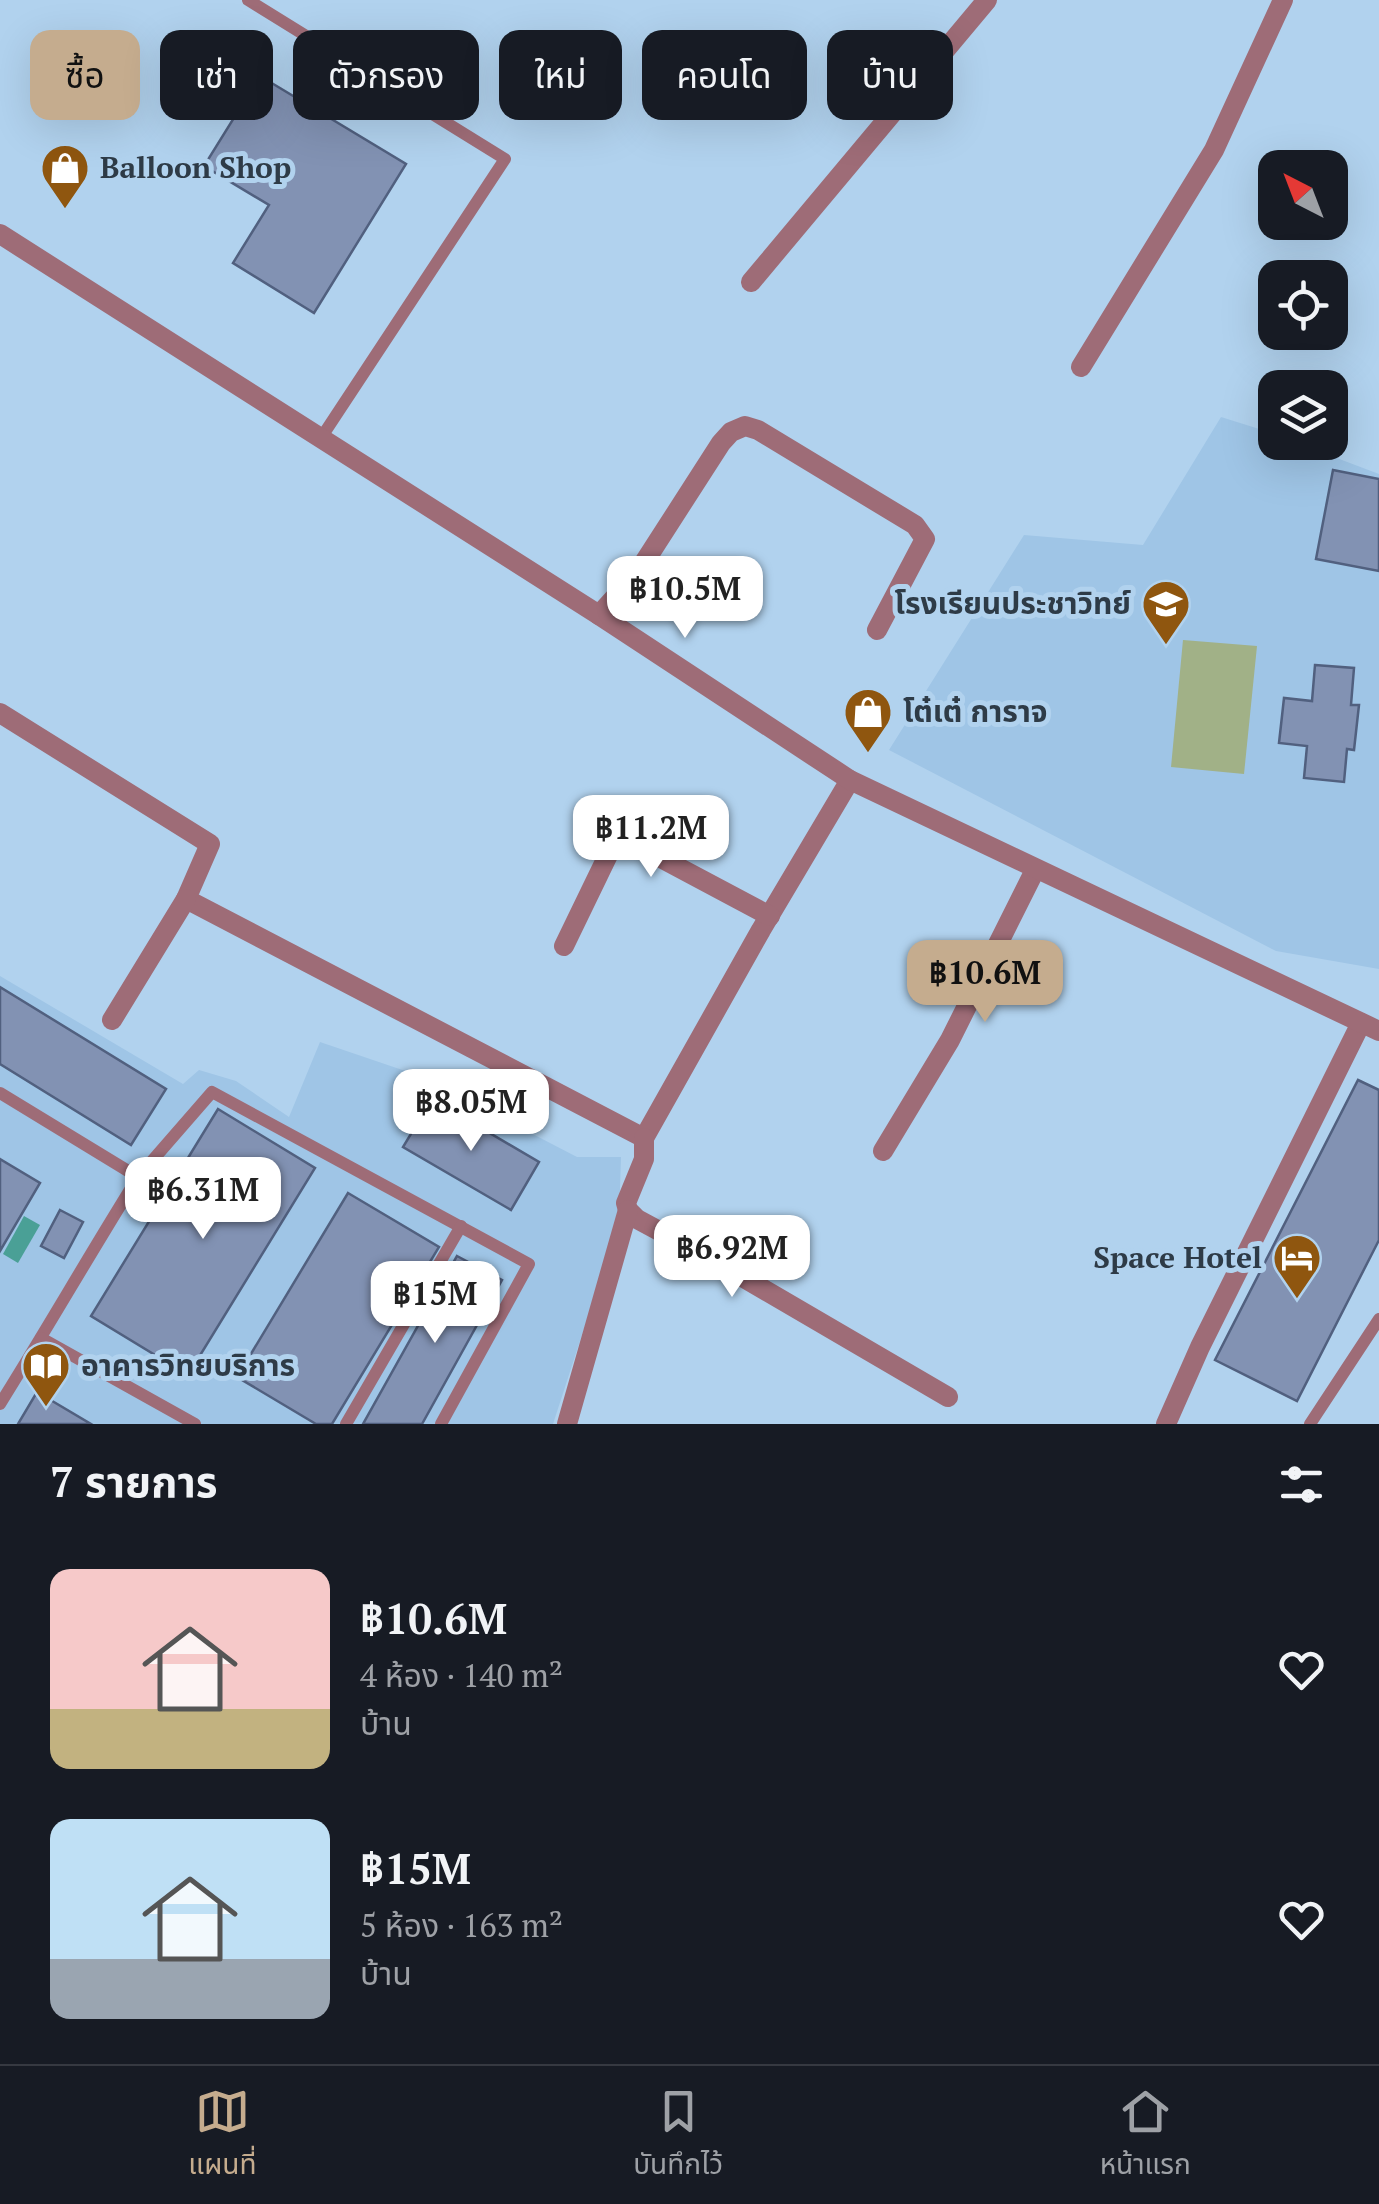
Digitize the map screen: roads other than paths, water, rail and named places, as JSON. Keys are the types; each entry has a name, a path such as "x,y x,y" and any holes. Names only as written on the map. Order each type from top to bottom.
{"street":[{"path":"750,282 987,0"},
{"path":"1081,367 1214,150 1282,0"},
{"path":"0,234 599,615 850,780 1370,1027 1200,1347 1166,1424"},
{"path":"599,615 638,572 721,443 744,426 824,468 915,525 926,539 877,630"},
{"path":"0,712 210,844 186,899 112,1020"},
{"path":"567,1424 628,1210 626,1203 644,1159 644,1138 850,780"},
{"path":"564,946 610,851 627,840 770,916"},
{"path":"883,1151 950,1040 1036,870"},
{"path":"186,899 644,1138"},
{"path":"628,1210 657,1232 948,1397"}],"lane":[{"path":"248,0 506,159 321,438"},
{"path":"0,1404 138,1177 212,1092 529,1264 441,1424"},
{"path":"0,1093 138,1177"},
{"path":"346,1424 461,1226"},
{"path":"1310,1424 1379,1318"},
{"path":"41,1338 195,1424"}],"place":[{"name":"Balloon Shop","path":"65,210"},
{"name":"โรงเรียนประชาวิทย์","path":"1166,646"},
{"name":"โต๋เต๋ การาจ","path":"868,754"},
{"name":"Space Hotel","path":"1297,1300"},
{"name":"อาคารวิทยบริการ","path":"46,1408"}]}
